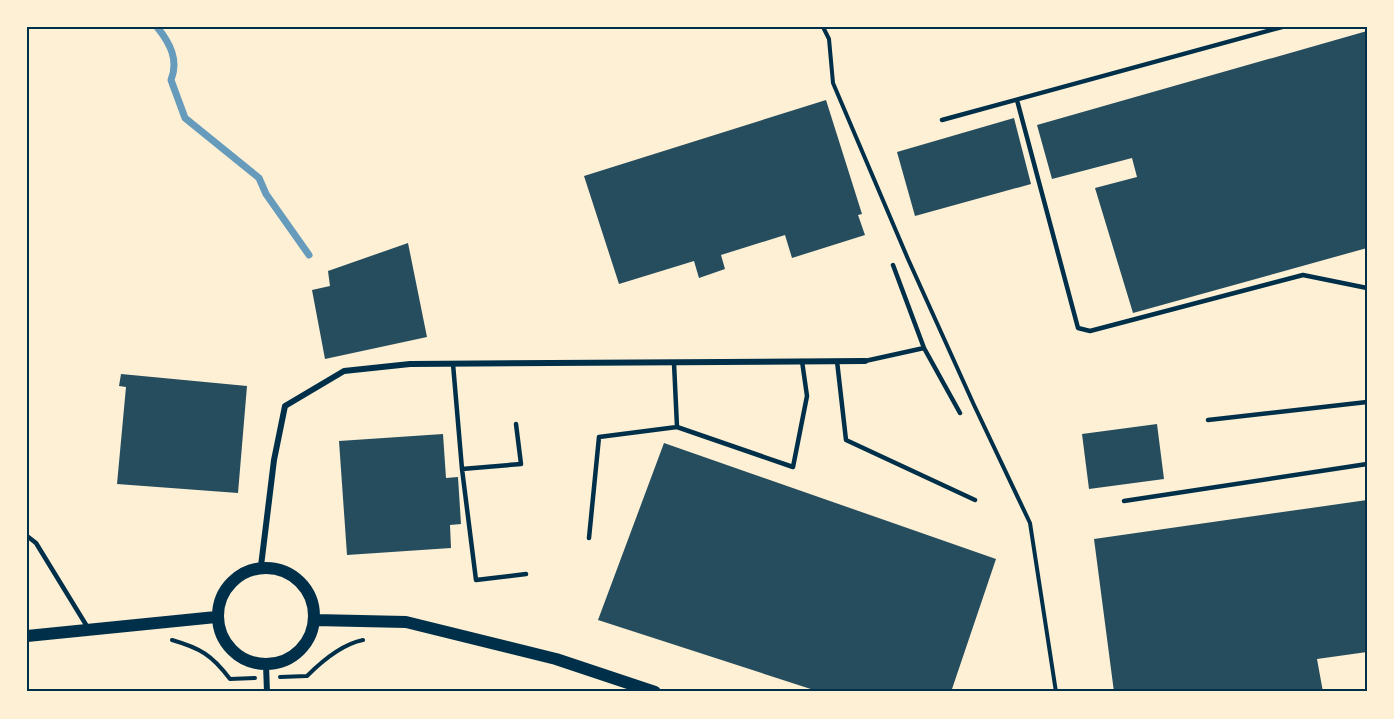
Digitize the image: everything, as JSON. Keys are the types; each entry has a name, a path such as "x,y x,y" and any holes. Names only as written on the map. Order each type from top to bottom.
{"main road":[{"path":"261,566 286,570 303,583 314,601 315,620 308,642 293,657 266,671 229,649 216,617 224,590 242,573 261,566"},
{"path":"27,636 216,617"},
{"path":"315,620 406,622 556,659 655,692"}],"street":[{"path":"261,566 274,460 285,406 344,371 410,364 865,361"},
{"path":"266,671 267,692"}],"lane":[{"path":"942,120 1282,27"},
{"path":"1017,100 1078,328 1090,331 1303,275 1367,288"},
{"path":"893,265 924,348 960,413"},
{"path":"865,361 924,348"},
{"path":"837,361 846,440 975,500"},
{"path":"589,538 599,437 677,427 793,467 807,396 802,362"},
{"path":"674,363 677,427"},
{"path":"453,364 462,469 476,580 526,574"},
{"path":"1208,420 1367,402"},
{"path":"462,469 521,464 516,424"},
{"path":"1124,501 1367,464"},
{"path":"27,536 36,543 89,630"}],"path":[{"path":"823,27 828,39 833,83 908,260 1030,523 1056,692"},
{"path":"171,640 191,645 216,660 230,679 266,671 308,676 317,666 353,642 373,637"}],"building":[{"path":"1367,31 1367,248 1133,313 1095,188 1137,177 1132,158 1052,179 1037,125"},
{"path":"826,100 862,214 858,215 865,235 792,258 785,235 721,255 725,269 699,278 694,261 619,284 584,176"},
{"path":"1014,118 1031,184 915,216 897,152"},
{"path":"408,243 427,337 325,359 312,290 330,286 328,271"},
{"path":"121,374 247,386 238,493 117,484 126,387 119,386"},
{"path":"1157,424 1164,479 1089,489 1082,434"},
{"path":"443,434 446,478 458,477 461,524 450,525 451,548 347,555 339,441"},
{"path":"664,443 996,559 951,692 820,692 598,620"},
{"path":"1367,500 1367,652 1317,659 1323,692 1114,692 1094,539"}],"waterway":[{"path":"157,27 172,52 174,66 171,80 185,118 259,178 266,194 309,255"}]}
